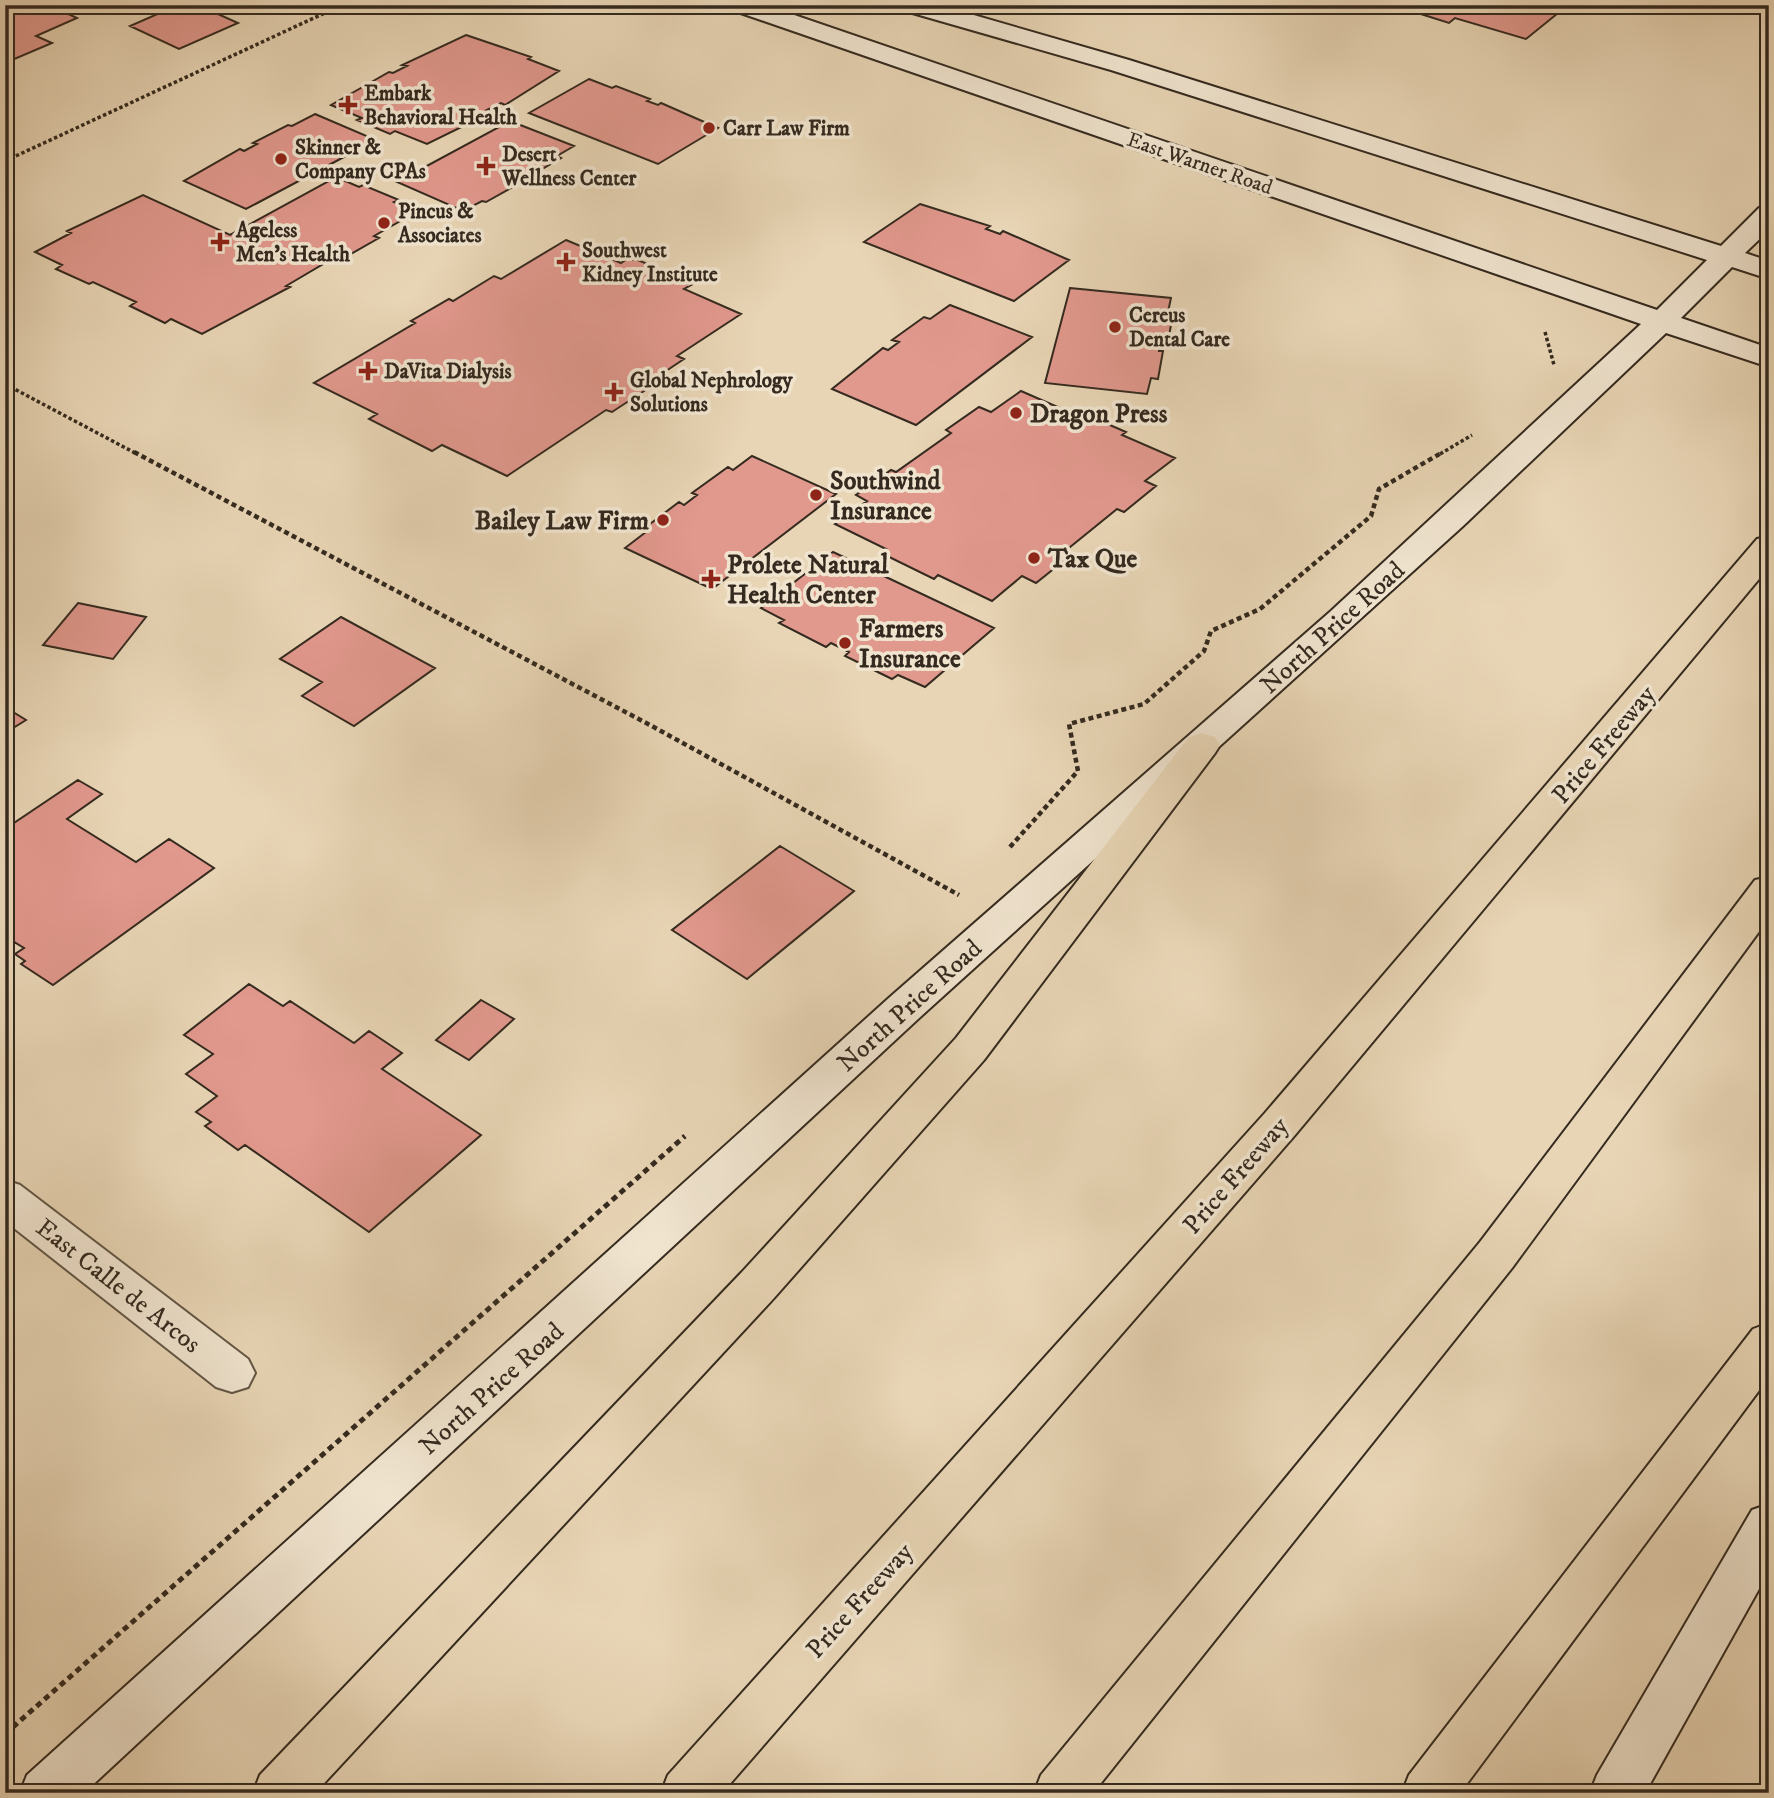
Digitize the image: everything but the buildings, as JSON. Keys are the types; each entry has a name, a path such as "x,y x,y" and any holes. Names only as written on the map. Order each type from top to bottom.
{"highway":[{"name":"Price Freeway","path":"687,1793 1271,1134 1769,546"},
{"path":"279,1793 758,1285 970,1049 1202,745"},
{"path":"1060,1793 1496,1255 1769,890"},
{"path":"1428,1793 1769,1342"}],"main road":[{"name":"East Warner Road","path":"741,5 1766,358"},
{"path":"911,5 1120,65 1769,270"},
{"name":"North Price Road","path":"46,1793 901,1012 1202,745 1627,356 1659,321 1769,214"},
{"name":"East Calle de Arcos","path":"5,1197 232,1373"},
{"path":"1616,1793 1769,1525"}],"path":[{"path":"5,161 342,5"},
{"path":"1545,332 1555,368"},
{"path":"5,384 638,718 959,895"},
{"path":"1004,854 1078,771 1069,724 1144,704 1204,651 1210,631 1260,609 1371,516 1379,489 1473,435"},
{"path":"948,904 968,887"},
{"path":"5,1734 687,1135"}],"place":[{"name":"Embark Behavioral Health","path":"348,105"},
{"name":"Carr Law Firm","path":"709,128"},
{"name":"Skinner & Company CPAs","path":"281,159"},
{"name":"Desert Wellness Center","path":"486,166"},
{"name":"Pincus & Associates","path":"384,223"},
{"name":"Ageless Men's Health","path":"220,242"},
{"name":"Southwest Kidney Institute","path":"566,262"},
{"name":"Cereus Dental Care","path":"1115,327"},
{"name":"DaVita Dialysis","path":"368,371"},
{"name":"Global Nephrology Solutions","path":"614,392"},
{"name":"Dragon Press","path":"1016,413"},
{"name":"Southwind Insurance","path":"816,495"},
{"name":"Bailey Law Firm","path":"663,520"},
{"name":"Tax Que","path":"1034,558"},
{"name":"Prolete Natural Health Center","path":"711,579"},
{"name":"Farmers Insurance","path":"845,643"}]}
